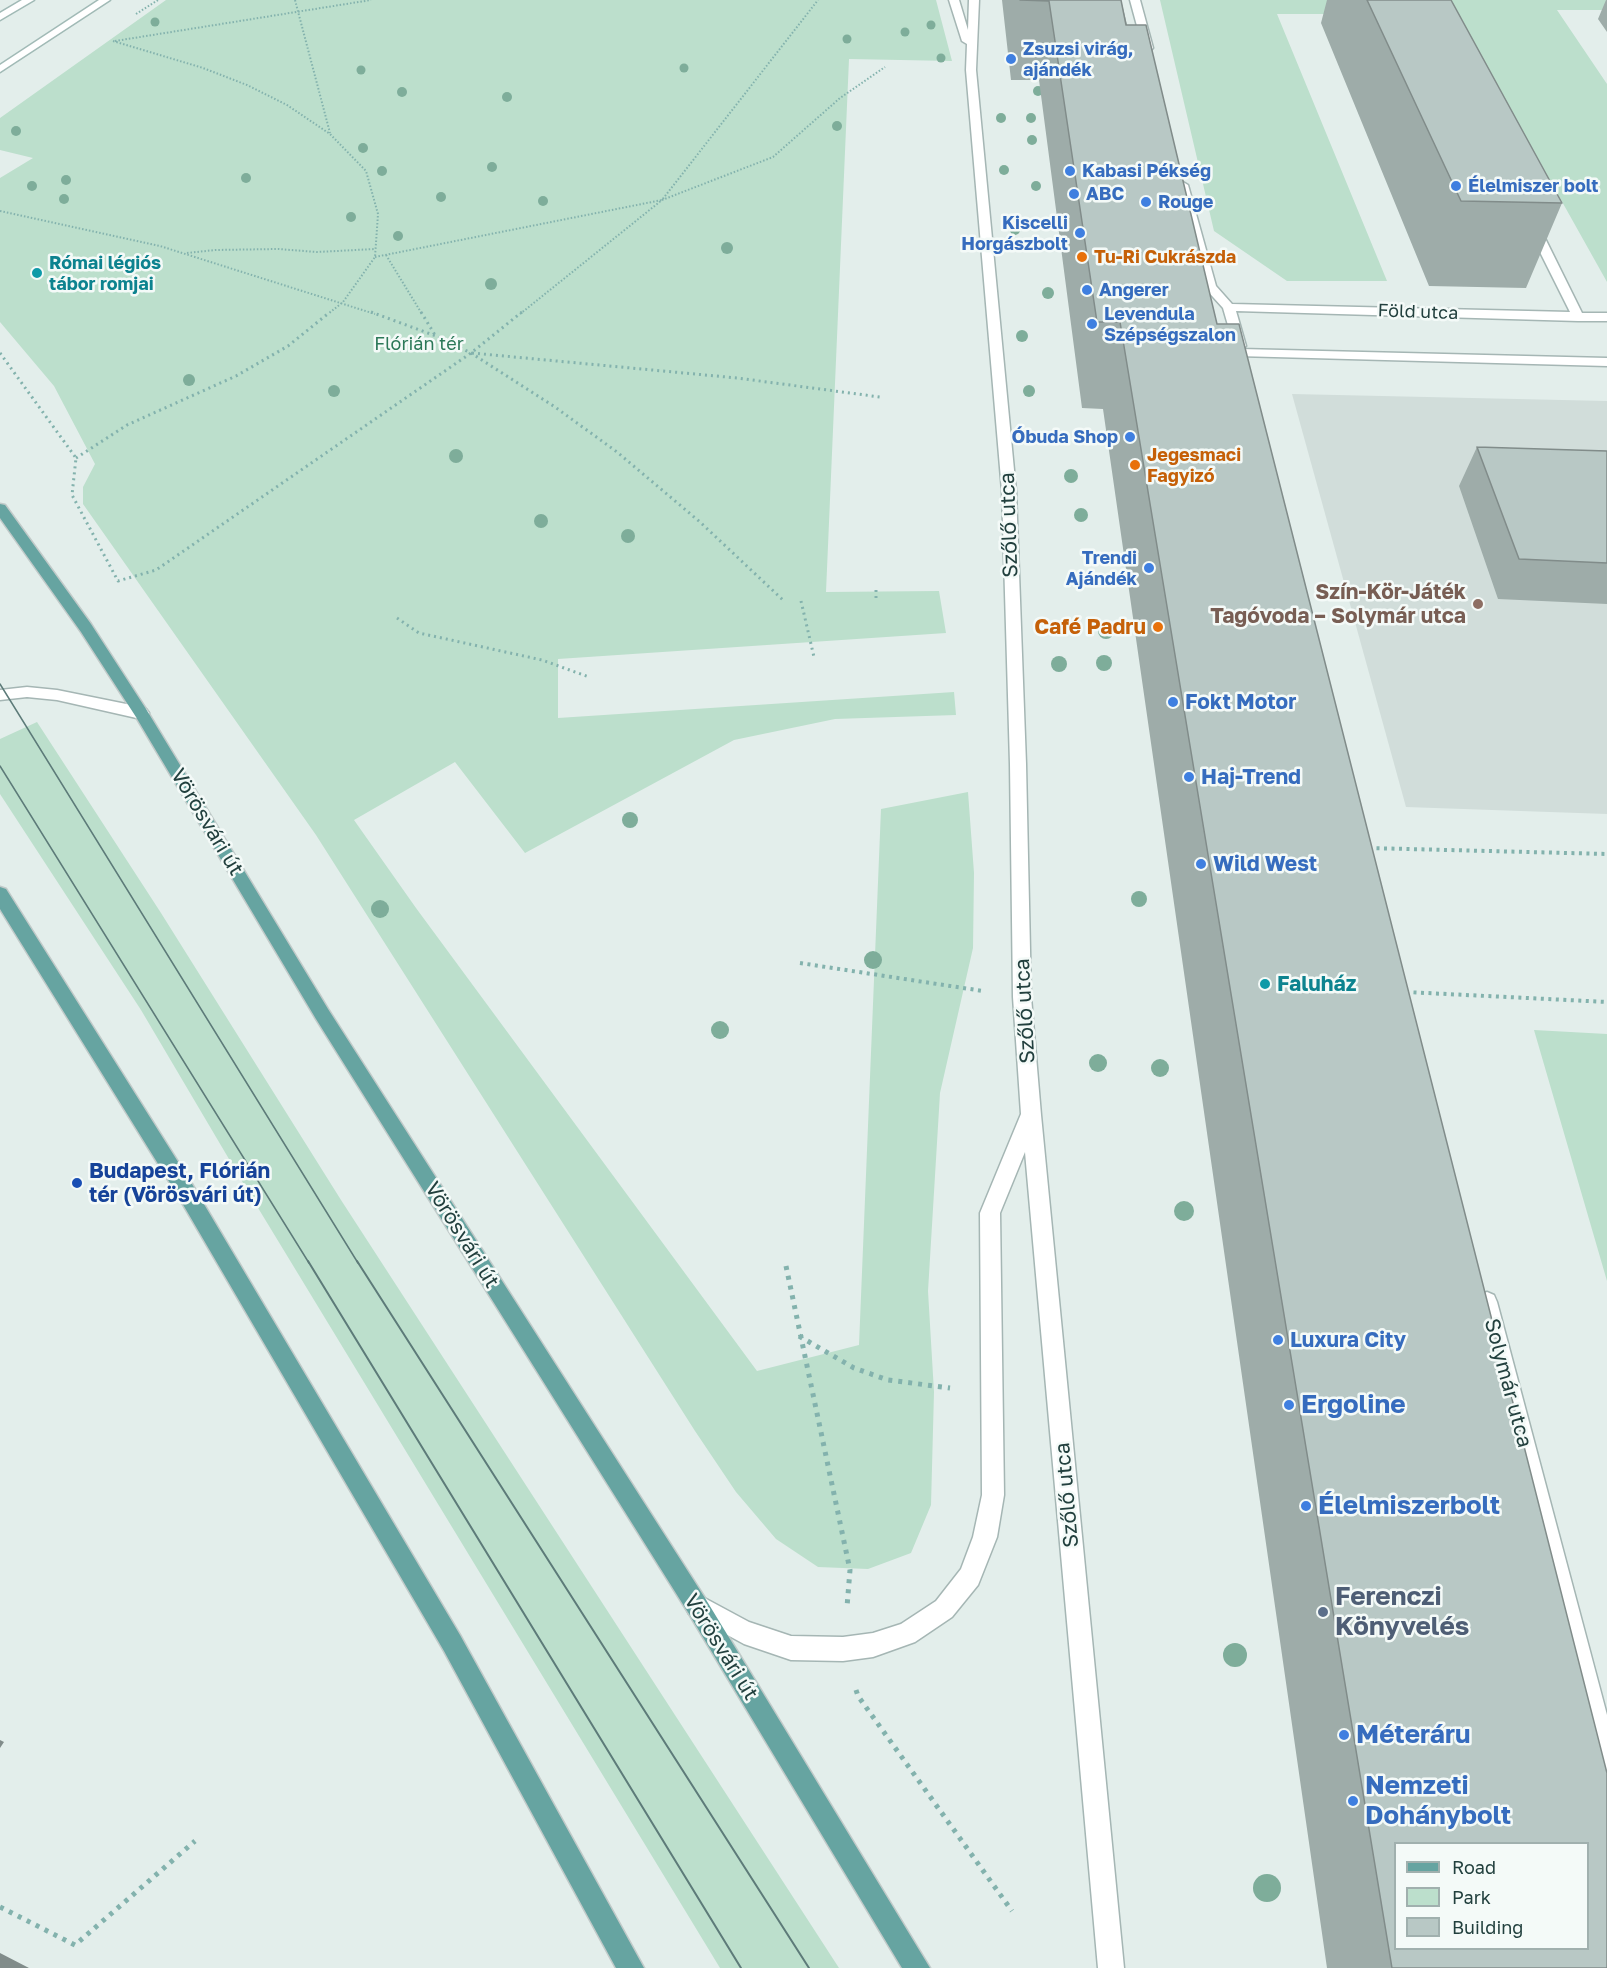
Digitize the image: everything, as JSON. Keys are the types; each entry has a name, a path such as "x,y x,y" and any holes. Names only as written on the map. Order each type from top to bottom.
{"main road":[{"name":"Vörösvári út","path":"0,508 26,541 141,713 322,1014 697,1606 917,1968"},
{"path":"0,894 185,1190 452,1643 631,1968"}],"street":[{"path":"0,17 29,0"},
{"path":"0,69 105,0"},
{"name":"Szőlő utca","path":"954,0 970,52"},
{"name":"Szőlő utca","path":"974,0 970,52 1009,491 1018,764 1022,997 1031,1115 1111,1968"},
{"path":"1135,0 1150,56"},
{"path":"1182,178 1210,287 1229,307 1247,374"},
{"path":"1526,211 1578,317"},
{"name":"Föld utca","path":"1229,307 1607,318"},
{"path":"1241,353 1607,362"},
{"path":"0,695 27,692 57,695 141,713"},
{"path":"697,1606 744,1632 791,1648 843,1649 873,1645 907,1634 944,1609 970,1577 985,1537 993,1495 990,1214 1031,1115"},
{"name":"Solymár utca","path":"1482,1283 1607,1762"}],"path":[{"path":"295,0 330,134"},
{"path":"113,41 370,0"},
{"path":"0,353 76,458 72,495 118,581 156,570 471,353 662,200 818,0"},
{"path":"76,458 127,425 237,376 288,346 343,302 375,258 378,214 366,171 330,134 287,105 247,85 203,68 107,39"},
{"path":"375,258 662,200 773,157 840,98 885,67"},
{"path":"0,211 56,222 183,253 343,302 436,336 471,353 555,407 617,452 700,522 784,601"},
{"path":"183,253 215,250 278,249 317,252 375,249"},
{"path":"386,255 436,336"},
{"path":"471,353 737,378 880,397"},
{"path":"876,590 876,601"},
{"path":"801,601 814,657"},
{"path":"397,618 419,633 542,660 589,677"},
{"path":"1369,848 1607,854"},
{"path":"800,963 955,988"},
{"path":"1406,992 1607,1002"},
{"path":"786,1266 850,1570 843,1649 858,1696 1011,1911"},
{"path":"799,1336 854,1368 888,1380 992,1394"},
{"path":"0,1906 75,1945 195,1841"}],"shaded area":[{"name":"Szín-Kör-Játék Tagóvoda – Solymár utca","path":"1292,394 1607,401 1607,814 1406,807"}],"green space":[{"name":"Flórián tér","path":"166,0 936,0 952,61 849,59 826,592 939,591 946,633 558,659 558,718 954,692 956,715 835,719 734,740 525,853 455,762 354,820 416,908 757,1371 859,1345 881,809 968,792 974,873 973,948 940,1093 928,1291 934,1392 931,1505 911,1553 868,1569 818,1567 776,1539 736,1492 316,835 83,504 83,487 95,464 54,386 0,322 0,178 33,158 0,150 0,118"},
{"path":"1160,0 1368,0 1377,14 1277,14 1387,281 1287,281 1214,231"},
{"path":"1449,0 1607,0 1607,10 1557,10 1607,84 1607,282"},
{"path":"37,722 161,913 341,1200 839,1968 720,1968 252,1198 141,1010 0,794 0,739"},
{"path":"1534,1030 1607,1034 1607,1281"}],"building":[{"name":"Faluház","path":"1020,0 1121,0 1126,25 1146,25 1217,324 1239,324 1607,1773 1607,1968 1392,1968 1120,322 1097,322 1049,1"},
{"path":"1367,0 1451,0 1562,203 1461,201"},
{"path":"1477,447 1607,451 1607,563 1519,559"}],"tram line":[{"path":"0,684 358,1263"},
{"path":"0,766 309,1263"},
{"path":"308,1261 741,1968"},
{"path":"357,1261 809,1968"}],"place":[{"name":"Zsuzsi virág, ajándék","path":"1011,59"},
{"name":"Kabasi Pékség","path":"1070,171"},
{"name":"Élelmiszer bolt","path":"1456,186"},
{"name":"ABC","path":"1074,194"},
{"name":"Rouge","path":"1146,202"},
{"name":"Kiscelli Horgászbolt","path":"1080,233"},
{"name":"Tu-Ri Cukrászda","path":"1082,257"},
{"name":"Római légiós tábor romjai","path":"37,273"},
{"name":"Angerer","path":"1087,290"},
{"name":"Levendula Szépségszalon","path":"1092,324"},
{"name":"Óbuda Shop","path":"1130,437"},
{"name":"Jegesmaci Fagyizó","path":"1135,465"},
{"name":"Trendi Ajándék","path":"1149,568"},
{"name":"Szín-Kör-Játék Tagóvoda – Solymár utca","path":"1478,604"},
{"name":"Café Padru","path":"1158,627"},
{"name":"Fokt Motor","path":"1173,702"},
{"name":"Haj-Trend","path":"1189,777"},
{"name":"Wild West","path":"1201,864"},
{"name":"Faluház","path":"1265,984"},
{"name":"Budapest, Flórián tér (Vörösvári út)","path":"77,1183"},
{"name":"Luxura City","path":"1278,1340"},
{"name":"Ergoline","path":"1289,1405"},
{"name":"Élelmiszerbolt","path":"1306,1506"},
{"name":"Ferenczi Könyvelés","path":"1323,1612"},
{"name":"Méteráru","path":"1344,1735"},
{"name":"Nemzeti Dohánybolt","path":"1353,1801"}]}
